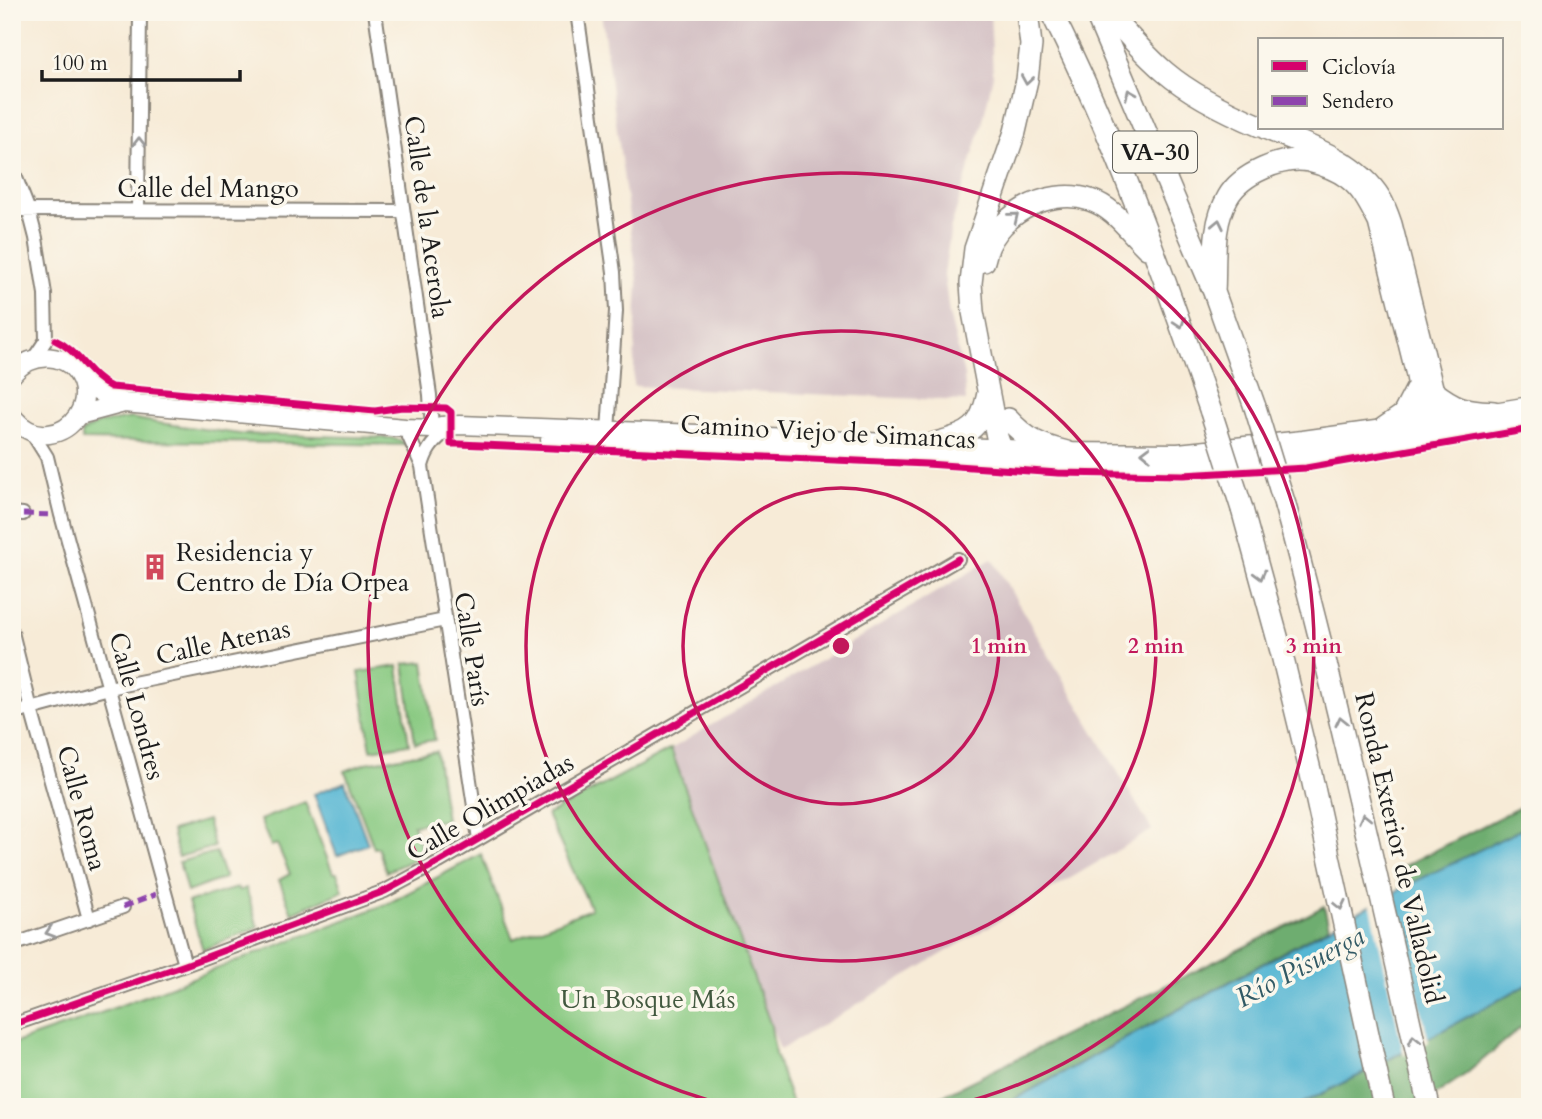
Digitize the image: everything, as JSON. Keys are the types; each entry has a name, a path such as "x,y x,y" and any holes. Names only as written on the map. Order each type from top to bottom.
{"highway":[{"path":"1001,448 973,312 971,283 975,249 1015,132 1027,80 1031,45 1027,12"},
{"name":"VA-30","path":"1051,12 1111,143 1157,258 1242,509 1281,651 1320,814 1384,1107"},
{"name":"Ronda Exterior de Valladolid","path":"1095,12 1214,292 1255,407 1285,505 1320,634 1357,788 1429,1107"},
{"path":"1108,12 1165,73 1192,91 1258,125"},
{"path":"1269,130 1342,162 1364,178 1381,199 1391,224 1426,389 1461,409 1494,412"},
{"path":"1214,292 1215,233 1219,215 1229,194 1257,170 1286,162 1307,160 1349,178 1368,200 1379,222 1426,389 1439,408 1434,422"},
{"path":"1001,448 1008,433 1008,419 983,306 986,250 1001,228 1020,211 1043,200 1066,196 1089,200 1107,208 1126,224 1157,258"},
{"path":"933,444 968,433 984,414 989,388"},
{"path":"1384,428 1403,415 1426,389"},
{"path":"1008,419 1019,432 1041,445 1067,452"}],"main road":[{"path":"12,375 34,358 53,358 65,362 75,371 83,385 79,415 68,428 44,435 32,433 12,416"},
{"name":"Camino Viejo de Simancas","path":"83,385 124,403 510,438 1162,468 1295,456 1524,420"},
{"name":"Camino Viejo de Simancas","path":"79,415 124,403"},
{"name":"Camino Viejo de Simancas","path":"438,432 441,426 460,425 1067,452 1178,453 1303,440 1530,406"},
{"path":"1204,464 1259,453 1430,429 1434,422 1447,426 1494,417 1524,420"},
{"path":"510,438 521,433 594,436 608,430 620,437 679,440 695,447"},
{"path":"788,451 819,446 991,454 1001,448 1013,454 1087,460 1119,466"}],"street":[{"path":"138,210 140,12"},
{"name":"Calle de la Acerola","path":"375,12 430,395 438,432"},
{"path":"577,12 614,272 616,311 608,430"},
{"path":"12,168 29,211 45,294 46,340 34,358"},
{"name":"Calle del Mango","path":"12,210 403,211"},
{"path":"46,340 65,362"},
{"name":"Calle París","path":"405,428 422,466 479,839"},
{"path":"422,466 438,432"},
{"name":"Calle Londres","path":"32,433 47,457 185,965"},
{"path":"47,457 55,433"},
{"name":"Calle Olimpiadas","path":"12,1025 386,891 958,559"},
{"name":"Calle Atenas","path":"12,714 109,688 445,620"},
{"name":"Calle Roma","path":"12,632 89,919"},
{"path":"12,945 123,907"}],"shaded area":[{"path":"601,12 990,12 993,75 982,125 951,227 944,274 949,314 964,375 966,401 633,386 638,283"},
{"path":"992,559 1152,830 780,1050 671,749"}],"green space":[{"path":"131,418 240,434 391,438 407,445 82,440 82,432 100,423"},
{"path":"424,662 435,740 415,743 404,664"},
{"path":"398,666 409,744 371,750 359,672"},
{"name":"Un Bosque Más","path":"671,749 771,1026 775,1054 793,1107 12,1107 12,1044 389,903 481,854 513,939 591,909 547,815"},
{"path":"436,751 446,820 413,825 424,855 386,872 345,771 366,763"},
{"path":"305,802 333,873 337,873 343,891 292,913 279,880 290,874 277,844 271,846 260,820"},
{"path":"1530,802 1530,825 1401,889 1394,871"},
{"path":"207,820 214,847 178,857 172,831"},
{"path":"216,852 225,878 187,892 179,862"},
{"path":"237,888 239,891 246,888 258,927 203,950 188,902"},
{"path":"1324,906 1329,927 1000,1107 919,1107 1285,927"},
{"path":"1530,983 1530,1020 1466,1074 1417,1107 1295,1107 1360,1075"}],"water":[{"path":"345,782 368,844 337,856 314,794"},
{"name":"Río Pisuerga","path":"1530,825 1530,983 1360,1075 1295,1107 1000,1107 1408,885"}],"pier":[{"path":"1393,889 1429,1042 1404,1055 1370,902"}],"marked path":[{"path":"23,514 53,515"},
{"path":"123,907 156,894"}],"cycle path":[{"path":"55,340 111,387 375,411 402,407 446,408 451,412 451,444 927,464 1058,473 1183,475 1306,468 1530,429"},
{"path":"12,1025 385,891 958,559"}],"place":[{"name":"Residencia y Centro de Día Orpea","path":"155,567"}]}
